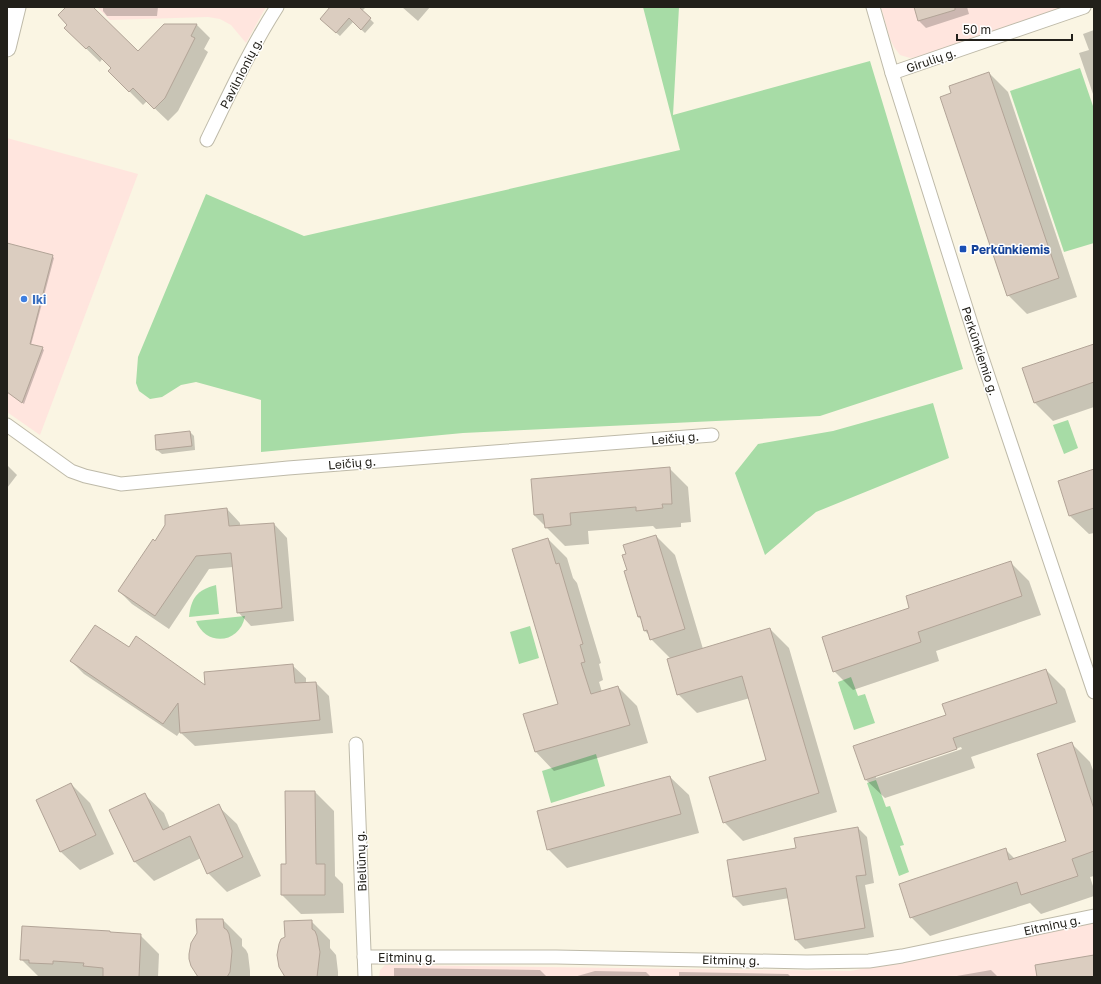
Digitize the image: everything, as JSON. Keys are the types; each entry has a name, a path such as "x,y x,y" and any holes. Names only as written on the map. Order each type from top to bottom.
{"street":[{"path":"7,48 17,7"},
{"name":"Pavilnionių g.","path":"207,140 244,63 277,7"},
{"name":"Perkūnkiemio g.","path":"873,7 892,74 979,349 1094,692"},
{"name":"Girulių g.","path":"892,74 1084,7"},
{"name":"Leičių g.","path":"7,425 71,471 85,476 121,484 288,468 712,435"},
{"name":"Bieliūnų g.","path":"356,744 365,977"},
{"name":"Eitminų g.","path":"364,957 556,957 807,962 869,961 902,956 1094,916"}],"shaded area":[{"path":"97,7 266,7 246,43 231,25 220,19 208,17 110,20"},
{"path":"881,7 1065,7 920,57 910,58 900,55 894,47 890,39"},
{"path":"7,138 138,174 40,435 7,412"},
{"path":"1094,922 1094,977 379,977 380,970 385,965 851,971"}],"green space":[{"path":"643,7 679,7 673,115 870,61 963,369 820,416 463,433 261,452 261,400 196,382 181,385 162,397 150,399 139,391 136,383 138,357 206,194 304,236 680,150"},
{"path":"1080,68 1094,109 1094,243 1064,252 1010,91"},
{"path":"933,403 949,458 816,512 765,555 735,473 758,444 833,431"},
{"path":"1068,420 1078,448 1064,454 1053,425"},
{"path":"216,585 219,614 189,617 191,605 196,596 204,589"},
{"path":"245,616 242,625 237,632 230,637 222,639 207,635 196,621"},
{"path":"530,626 539,658 519,664 510,632"},
{"path":"851,677 858,696 865,694 875,723 854,730 838,682"},
{"path":"596,754 605,786 551,803 542,771"},
{"path":"876,780 886,807 890,806 904,845 900,846 909,872 899,876 867,783"}],"building":[{"path":"66,7 93,7 138,51 164,24 197,24 191,36 195,38 165,98 154,109 133,88 129,92 108,71 111,68 89,46 86,49 64,28 67,25 58,15"},
{"path":"330,7 359,7 371,18 361,30 349,18 336,33 320,19"},
{"path":"914,7 955,7 955,10 918,21"},
{"path":"989,72 1059,278 1007,296 940,97 951,93 949,86"},
{"name":"Iki","path":"7,243 53,255 30,344 43,347 22,403 7,392"},
{"path":"1094,344 1094,382 1034,403 1022,368"},
{"path":"190,431 192,446 156,450 155,435"},
{"path":"670,467 672,504 662,504 663,508 636,511 636,507 570,513 571,525 545,528 543,514 534,515 531,479"},
{"path":"1094,469 1094,508 1069,516 1058,481"},
{"path":"227,508 229,526 274,523 282,608 237,613 231,553 196,556 155,616 118,591 153,539 155,541 165,525 165,515"},
{"path":"656,535 685,629 650,640 647,630 644,631 640,616 638,617 624,571 627,570 622,555 626,554 623,545"},
{"path":"548,538 556,564 559,563 583,644 580,645 585,662 581,663 591,694 618,686 630,725 535,752 523,714 558,704 512,549"},
{"path":"1011,561 1022,596 918,632 921,642 833,672 822,637 909,608 906,596"},
{"path":"95,625 129,647 136,636 205,685 204,672 293,664 295,683 316,682 320,720 180,733 178,703 163,724 70,661"},
{"path":"770,628 819,793 723,823 709,777 766,760 742,676 677,695 667,659"},
{"path":"1046,669 1057,703 953,738 957,749 865,780 853,746 946,715 942,704"},
{"path":"1072,742 1094,809 1094,851 1072,859 1078,876 1021,895 1017,882 910,918 899,884 1006,848 1009,860 1066,841 1037,754"},
{"path":"670,776 681,814 547,850 537,811"},
{"path":"71,783 96,835 60,852 36,800"},
{"path":"285,791 315,791 316,864 325,864 325,895 281,895 281,864 286,864"},
{"path":"145,793 163,830 219,804 243,857 207,874 190,836 134,862 109,810"},
{"path":"858,827 866,875 856,876 865,928 795,940 786,888 733,897 727,860 796,848 794,838"},
{"path":"196,919 223,919 224,928 229,934 232,951 230,972 227,977 198,977 191,966 189,954 191,943 197,933"},
{"path":"312,920 312,929 315,931 317,936 320,952 317,977 285,977 279,967 277,955 281,939 285,937 284,921"},
{"path":"22,926 141,934 139,977 103,977 103,968 83,966 84,963 53,961 53,964 29,963 29,960 20,960"},
{"path":"1094,955 1094,977 1037,977 1035,965"}],"place":[{"name":"Perkūnkiemis","path":"963,249"},
{"name":"Iki","path":"24,299"}]}
